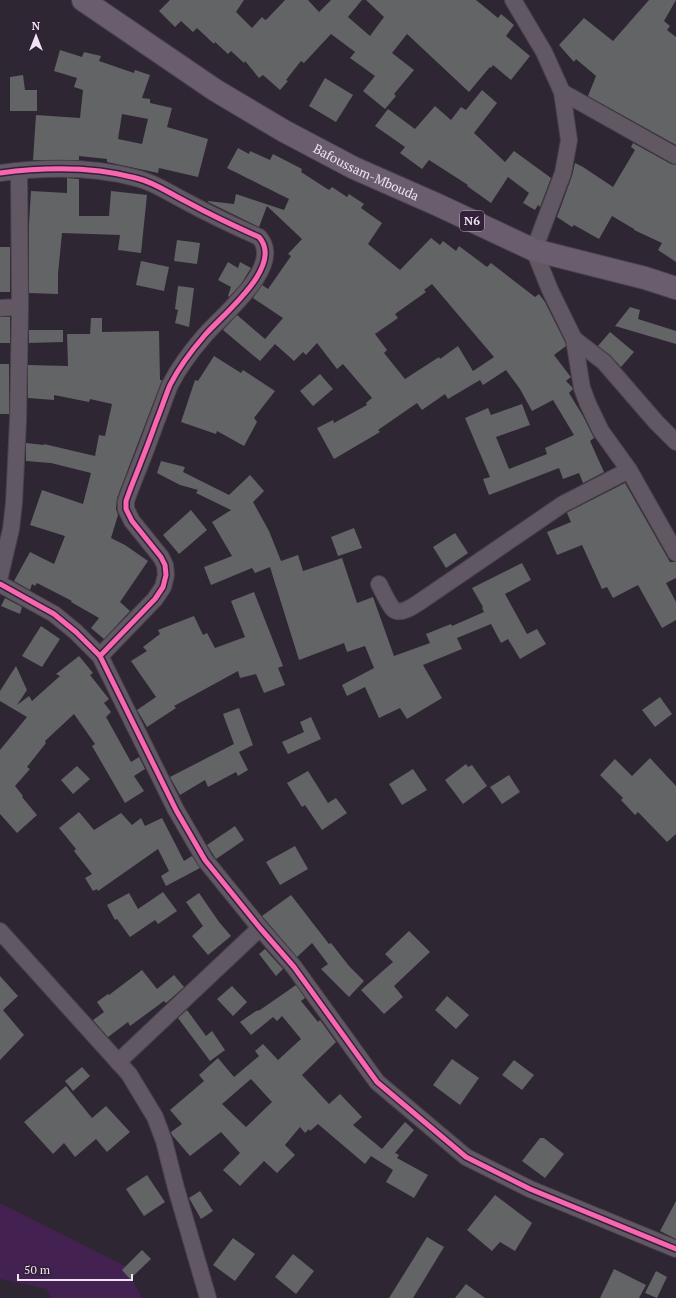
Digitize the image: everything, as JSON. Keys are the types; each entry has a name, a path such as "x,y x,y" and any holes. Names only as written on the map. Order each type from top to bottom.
{"highway":[{"name":"Bafoussam-Mbouda","path":"83,0 215,90 284,131 354,168 534,250 645,278 676,288"}],"street":[{"path":"513,0 544,52 562,92 569,140 563,174 534,250 550,290 574,340 582,388 601,432 629,470 676,553"},
{"path":"562,92 676,156"},
{"path":"0,173 70,168 137,178 156,185 204,212 259,237 263,242 265,252 263,263 256,278 242,296 205,335 188,356 170,385 126,501 126,509 132,521 161,557 165,565 166,575 163,587 155,599 100,656"},
{"path":"0,576 11,529 14,504 18,420 20,307 19,171"},
{"path":"0,308 20,307"},
{"path":"574,340 604,362 656,422 676,442"},
{"path":"379,584 393,609 398,611 406,610 563,504 629,470"},
{"path":"0,584 54,614 76,632 100,656 150,759 183,823 205,860 294,967 377,1082 466,1157 530,1189 676,1249"},
{"path":"118,1062 260,928"},
{"path":"0,931 129,1074 155,1117 164,1141 208,1298"}],"shaded area":[{"path":"0,1203 125,1266 142,1298 51,1298 47,1289 0,1279"}],"building":[{"path":"170,0 244,0 236,12 252,28 262,17 265,20 267,19 285,0 308,0 319,12 331,0 362,0 348,17 370,36 384,17 366,0 476,0 498,18 501,14 514,25 506,36 530,56 511,80 493,65 469,92 407,34 392,53 414,70 394,94 396,96 385,109 363,91 375,76 350,58 355,52 331,34 304,63 301,61 286,80 288,81 280,90 263,75 259,78 245,61 244,63 231,51 228,54 215,42 214,44 197,28 193,32 181,21 175,27 159,11"},
{"path":"649,0 676,0 664,21 670,26 667,30 676,37 676,145 588,96 596,76 576,59 574,62 559,45 584,18 613,41"},
{"path":"60,50 82,57 84,52 101,56 99,61 134,73 135,70 150,75 142,98 150,99 150,103 172,108 167,127 208,139 198,177 159,168 158,173 107,162 107,159 79,156 79,160 33,160 36,115 80,118 83,90 74,87 77,78 54,71","holes":["122,114 148,119 142,144 118,139"]},
{"path":"23,75 25,90 37,90 37,111 10,111 10,77"},
{"path":"325,78 353,95 336,122 309,106"},
{"path":"482,90 497,103 474,133 505,162 514,151 551,178 540,207 538,205 535,210 523,203 529,193 508,177 491,203 467,186 468,185 429,160 422,169 400,153 405,147 375,126 388,109 415,129 435,106 451,120 461,107 466,110"},
{"path":"633,143 671,164 676,165 676,262 658,250 662,243 634,230 612,216 599,239 574,225 572,227 557,217 572,176 575,163 613,187 635,150 631,147"},
{"path":"238,148 249,154 250,151 270,160 273,154 302,169 301,172 329,190 332,187 347,197 349,194 364,204 361,208 382,223 368,244 400,270 431,238 440,245 443,241 456,251 459,246 487,267 491,263 535,297 539,294 545,302 565,342 566,346 554,355 571,377 566,381 573,389 569,393 594,438 590,441 604,472 583,483 579,473 563,479 559,468 489,495 483,479 490,477 465,418 488,408 491,415 522,404 530,425 496,437 509,469 547,454 545,448 574,435 553,400 532,411 520,389 506,370 483,385 480,380 448,399 445,394 422,410 417,403 378,430 380,432 334,459 317,428 333,420 334,423 367,405 366,403 372,398 343,364 337,369 317,343 306,355 303,352 294,361 275,344 260,361 223,330 237,315 265,339 283,318 253,298 262,285 268,289 291,256 288,254 302,239 267,206 259,227 208,202 234,204 236,194 284,210 289,199 227,168","holes":["432,284 494,357 473,371 458,346 440,359 439,357 405,379 384,353 387,350 375,334 398,318 395,314 426,292 424,290"]},
{"path":"67,178 79,179 79,216 109,216 111,191 147,195 141,253 118,250 120,235 62,233 58,274 58,294 29,293 29,224 31,191 67,193"},
{"path":"177,240 200,243 197,264 174,261"},
{"path":"0,247 10,247 10,292 0,292"},
{"path":"141,261 169,267 164,291 136,285"},
{"path":"228,262 238,268 240,262 251,268 241,284 229,297 231,287 218,280"},
{"path":"178,286 194,288 189,327 175,323 178,310 175,309"},
{"path":"630,307 640,310 638,319 676,331 676,344 615,326"},
{"path":"0,317 10,317 10,343 0,343"},
{"path":"91,318 102,318 102,332 159,331 160,380 162,380 117,498 116,509 118,515 111,538 125,545 148,561 120,602 130,611 104,639 91,628 99,618 71,602 72,601 37,583 35,586 32,584 30,590 14,581 30,552 54,564 65,536 30,525 42,490 83,504 91,473 51,463 26,461 26,443 44,444 95,456 99,435 105,436 112,404 90,399 89,402 54,395 54,400 28,398 28,365 68,366 67,334 90,334"},
{"path":"29,330 63,330 63,342 29,343"},
{"path":"610,332 634,352 621,367 610,355 598,346"},
{"path":"214,356 241,373 243,370 275,391 254,418 257,422 244,446 217,431 216,434 181,422 195,380 198,381"},
{"path":"0,364 9,364 9,414 0,414"},
{"path":"320,374 333,389 313,406 300,391"},
{"path":"161,461 185,467 183,472 229,495 250,475 264,491 253,502 269,531 281,561 298,555 303,571 342,558 357,603 373,597 394,656 430,643 426,634 451,624 452,626 484,612 483,607 472,588 522,563 531,580 505,594 527,634 537,629 546,644 520,659 508,639 501,643 491,624 457,638 462,649 423,665 442,698 407,719 400,708 379,718 365,687 347,696 342,685 374,668 365,646 347,652 344,643 299,660 270,567 255,573 252,568 211,585 204,567 232,556 212,522 231,510 196,493 198,490 180,485 157,473"},
{"path":"625,483 670,562 676,562 676,578 666,583 676,602 676,620 662,628 638,585 613,598 607,587 602,589 582,545 557,555 547,532 571,522 567,513 568,512"},
{"path":"191,510 207,530 179,554 163,535"},
{"path":"354,528 362,548 338,556 331,537"},
{"path":"455,533 468,553 446,568 433,547"},
{"path":"254,592 283,666 278,668 285,685 264,693 256,674 240,678 238,671 174,706 176,708 147,727 137,710 156,697 131,661 147,651 143,647 160,634 158,630 194,616 203,635 207,633 215,648 245,637 231,601"},
{"path":"5,598 22,607 20,614 1,606"},
{"path":"41,626 60,639 42,667 22,656"},
{"path":"79,656 93,673 90,675 109,699 104,703 111,712 106,717 131,762 139,757 145,769 134,776 144,791 125,803 92,746 95,744 74,714 45,741 46,743 27,767 30,769 15,786 37,815 17,833 0,814 0,750 27,717 0,701 0,691 16,666 27,690 17,705 29,696 32,701 60,676 56,674"},
{"path":"660,697 672,714 655,727 642,710"},
{"path":"239,708 253,745 239,752 248,770 238,776 236,772 208,787 205,780 180,795 170,777 234,744 223,714"},
{"path":"311,717 321,739 288,754 282,742 304,732 300,722"},
{"path":"650,758 676,786 676,834 667,842 638,812 635,815 621,800 623,798 600,775 615,759 632,776"},
{"path":"466,764 468,767 472,765 487,786 463,804 445,780"},
{"path":"77,766 90,779 73,794 61,780"},
{"path":"413,769 427,790 402,805 389,784"},
{"path":"308,771 328,803 336,798 347,813 322,830 305,805 302,807 287,783"},
{"path":"509,775 520,792 502,804 490,787"},
{"path":"79,812 94,830 121,813 132,825 141,818 145,826 162,818 184,861 192,856 200,868 166,886 161,876 169,871 158,849 98,891 97,889 93,891 85,878 92,874 74,851 76,849 59,828"},
{"path":"235,826 244,840 216,859 207,845"},
{"path":"295,846 308,869 280,885 266,862"},
{"path":"163,892 177,911 158,924 155,920 130,937 117,919 115,920 107,905 129,893 138,909"},
{"path":"199,893 219,922 231,936 208,955 192,936 203,926 186,902"},
{"path":"291,895 329,944 331,943 349,966 364,981 349,997 321,969 328,964 312,943 297,957 262,916"},
{"path":"409,931 430,952 394,986 403,997 384,1014 361,990 393,962 385,954"},
{"path":"265,949 283,969 276,976 259,954"},
{"path":"142,970 157,989 174,975 184,987 166,1003 164,1001 130,1026 128,1022 108,1037 93,1020 104,1012 97,1002 108,994 109,995"},
{"path":"0,976 18,996 3,1010 24,1035 0,1060"},
{"path":"296,985 305,998 301,1001 318,1022 320,1020 336,1042 302,1075 329,1104 340,1094 362,1117 353,1125 382,1149 405,1122 414,1130 395,1153 399,1155 397,1158 428,1175 414,1198 386,1182 393,1170 371,1156 365,1164 318,1124 310,1131 309,1129 305,1133 300,1127 285,1145 295,1155 277,1173 264,1161 240,1186 223,1170 240,1153 221,1132 190,1156 172,1135 171,1132 182,1124 170,1110 204,1081 199,1075 218,1058 234,1077 259,1056 255,1051 263,1044 278,1060 301,1039 282,1016 277,1021 273,1017 251,1035 240,1022 256,1011 260,1010","holes":["251,1079 272,1102 246,1127 222,1104"]},
{"path":"232,986 247,1002 233,1016 217,999"},
{"path":"447,996 469,1015 456,1029 435,1010"},
{"path":"187,1010 206,1036 212,1031 225,1050 210,1061 178,1018"},
{"path":"452,1059 479,1078 460,1105 433,1085"},
{"path":"514,1060 534,1075 522,1090 502,1075"},
{"path":"82,1067 90,1076 73,1091 65,1081"},
{"path":"66,1086 92,1118 106,1106 130,1132 107,1152 96,1139 75,1157 64,1143 53,1154 24,1122"},
{"path":"540,1138 544,1138 564,1154 545,1178 522,1161"},
{"path":"147,1175 165,1202 144,1216 126,1189"},
{"path":"200,1191 213,1211 201,1219 189,1198"},
{"path":"495,1195 532,1223 515,1251 500,1242 492,1251 467,1230"},
{"path":"676,1201 676,1239 660,1231"},
{"path":"427,1237 444,1247 413,1298 389,1298"},
{"path":"233,1238 255,1254 235,1281 213,1265"},
{"path":"142,1250 151,1259 130,1279 122,1270"},
{"path":"293,1254 314,1271 296,1294 275,1277"},
{"path":"614,1269 646,1285 639,1298 600,1298"},
{"path":"656,1271 667,1277 657,1298 645,1293"},
{"path":"466,1284 485,1298 455,1298"}],"cycle path":[{"path":"0,173 68,169 102,171 143,180 259,237 265,249 264,262 258,275 236,303 195,347 170,385 126,501 126,509 132,521 161,557 165,565 166,575 163,587 155,599 100,656"},
{"path":"0,584 54,614 76,632 100,656 176,810 205,860 294,967 377,1082 466,1157 530,1189 676,1249"}]}
